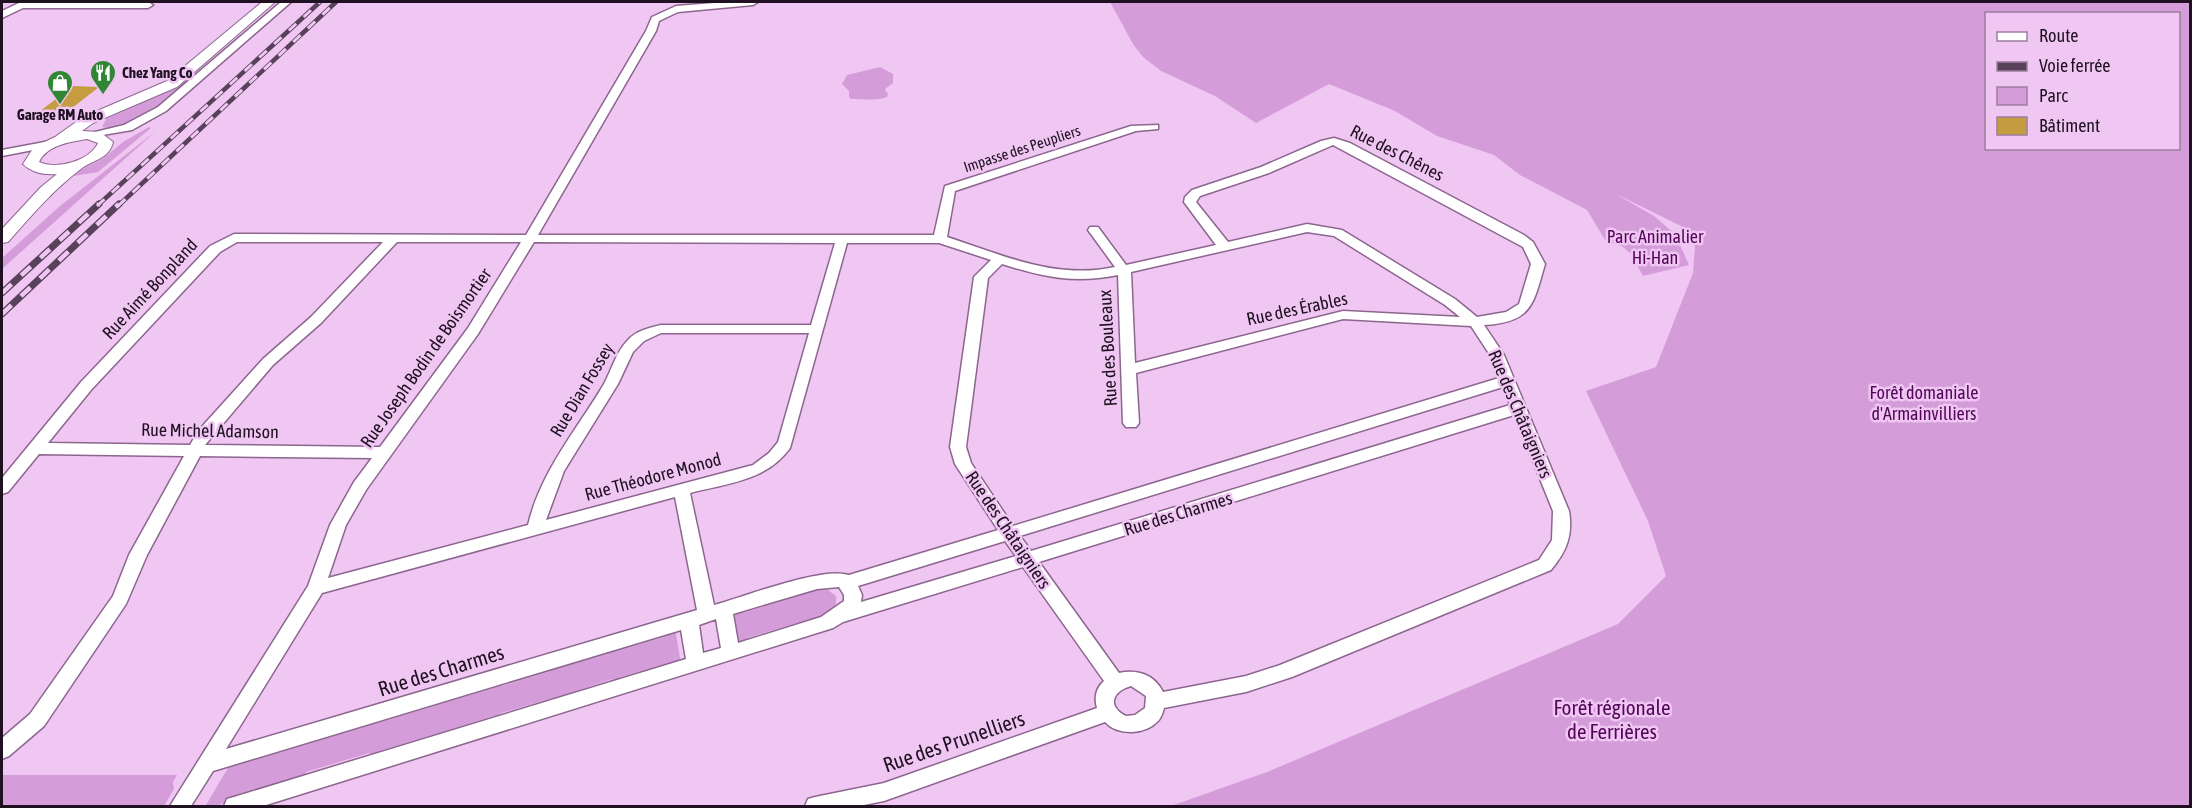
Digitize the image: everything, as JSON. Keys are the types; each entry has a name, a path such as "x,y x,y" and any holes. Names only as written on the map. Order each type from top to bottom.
{"main road":[{"path":"33,204 39,183 35,166 36,153 88,120 172,84 269,2"},
{"path":"91,135 101,118 127,104"},
{"path":"2,238 58,180 104,149 106,142 91,135 54,142"},
{"path":"35,166 56,169 82,163"}],"street":[{"path":"104,149 139,131 286,2"},
{"name":"Rue Joseph Bodin de Boismortier","path":"180,807 316,588 338,525 360,486 473,331 651,31 655,19 676,9 753,2"},
{"path":"2,15 24,3 143,4"},
{"path":"91,135 128,128 162,109"},
{"name":"Impasse des Peupliers","path":"940,239 949,189 1135,128 1154,127"},
{"path":"2,153 54,142"},
{"name":"Rue des Chênes","path":"1225,247 1190,202 1191,197 1196,193 1265,170 1325,143 1342,143 1519,238 1528,245 1538,264 1525,306 1514,316 1498,321 1476,322"},
{"path":"2,159 35,166"},
{"name":"Rue des Châtaigniers","path":"940,239 961,244 998,260 1037,271 1068,276 1094,276 1307,228 1338,233 1449,302 1476,322 1492,347 1508,380 1561,511 1563,528 1558,550 1545,565 1285,671 1246,684 1157,700"},
{"path":"1094,230 1124,271"},
{"name":"Rue Aimé Bonpland","path":"2,488 86,387 222,242 247,236 529,239"},
{"path":"2,750 37,720 120,599 138,555 203,435 244,387 316,320 395,237"},
{"path":"529,239 940,239"},
{"name":"Rue Théodore Monod","path":"316,588 758,469 775,457 785,444 842,239"},
{"name":"Rue des Châtaigniers","path":"998,260 981,277 958,447 963,464 1008,532 1115,682"},
{"name":"Rue des Bouleaux","path":"1124,271 1131,423"},
{"name":"Rue des Érables","path":"1128,370 1343,315 1363,314 1476,322"},
{"name":"Rue Dian Fossey","path":"535,529 543,495 558,466 612,383 632,344 645,333 661,329 816,328"},
{"name":"Rue des Charmes","path":"206,764 817,582 837,580 846,583 1508,380"},
{"name":"Rue des Charmes","path":"837,617 1518,408"},
{"name":"Rue Michel Adamson","path":"37,448 383,453"},
{"path":"681,489 706,615 731,653"},
{"name":"Rue des Charmes","path":"234,807 828,623 855,602 854,595 846,583"},
{"path":"696,664 706,615"},
{"path":"1123,679 1140,680 1152,688 1157,700 1152,715 1138,724 1120,723 1107,713 1103,699 1105,693 1115,682 1123,679"},
{"name":"Rue des Prunelliers","path":"815,807 884,792 1107,713"}],"green space":[{"name":"Forêt domaniale d'Armainvilliers","path":"1110,2 2190,2 2190,806 1171,806 1267,772 1618,624 1666,576 1648,521 1586,391 1656,367 1693,273 1695,247 1681,226 1614,193 1654,216 1675,234 1689,265 1643,276 1631,254 1623,247 1605,240 1587,210 1520,175 1494,155 1437,136 1395,111 1329,84 1256,123 1215,96 1161,71 1143,57 1133,44"},
{"path":"880,67 893,74 893,83 885,89 887,97 851,99 849,91 842,84 847,75"},
{"path":"184,80 188,80 137,120 125,126 102,127 106,119 159,95"},
{"path":"151,128 98,172 67,177 104,158 123,142"},
{"path":"156,131 2,269 2,258 60,206"},
{"path":"824,587 836,596 835,607 827,616 813,623 810,619 747,638 746,644 740,645 732,611 739,609 743,613 802,595 805,590"},
{"path":"675,628 681,664 672,666 669,663 620,677 616,683 612,679 561,696 559,701 553,698 501,713 496,719 493,716 440,733 437,739 433,740 432,735 379,751 374,757 371,757 369,753 306,772 305,779 218,805 206,805 232,761 312,737 315,741 370,725 374,718 380,722 434,706 435,700 440,704 493,688 495,682 498,681 502,686 551,671 553,665 556,664 559,668 607,654 613,647 617,651 664,637 667,631"},
{"path":"2,775 177,775 173,782 174,789 164,806 2,806"}],"building":[{"name":"Garage RM Auto","path":"73,86 99,87 58,119 31,118"}],"railway":[{"path":"97,206 320,2"},
{"path":"118,206 336,2"},
{"path":"2,293 99,204"},
{"path":"2,314 119,204"}],"place":[{"name":"Chez Yang Co","path":"103,96"},
{"name":"Garage RM Auto","path":"60,106"}],"park label":[{"name":"Parc Animalier Hi-Han","path":"1655,247"},
{"name":"Forêt régionale de Ferrières","path":"1612,720"}]}
